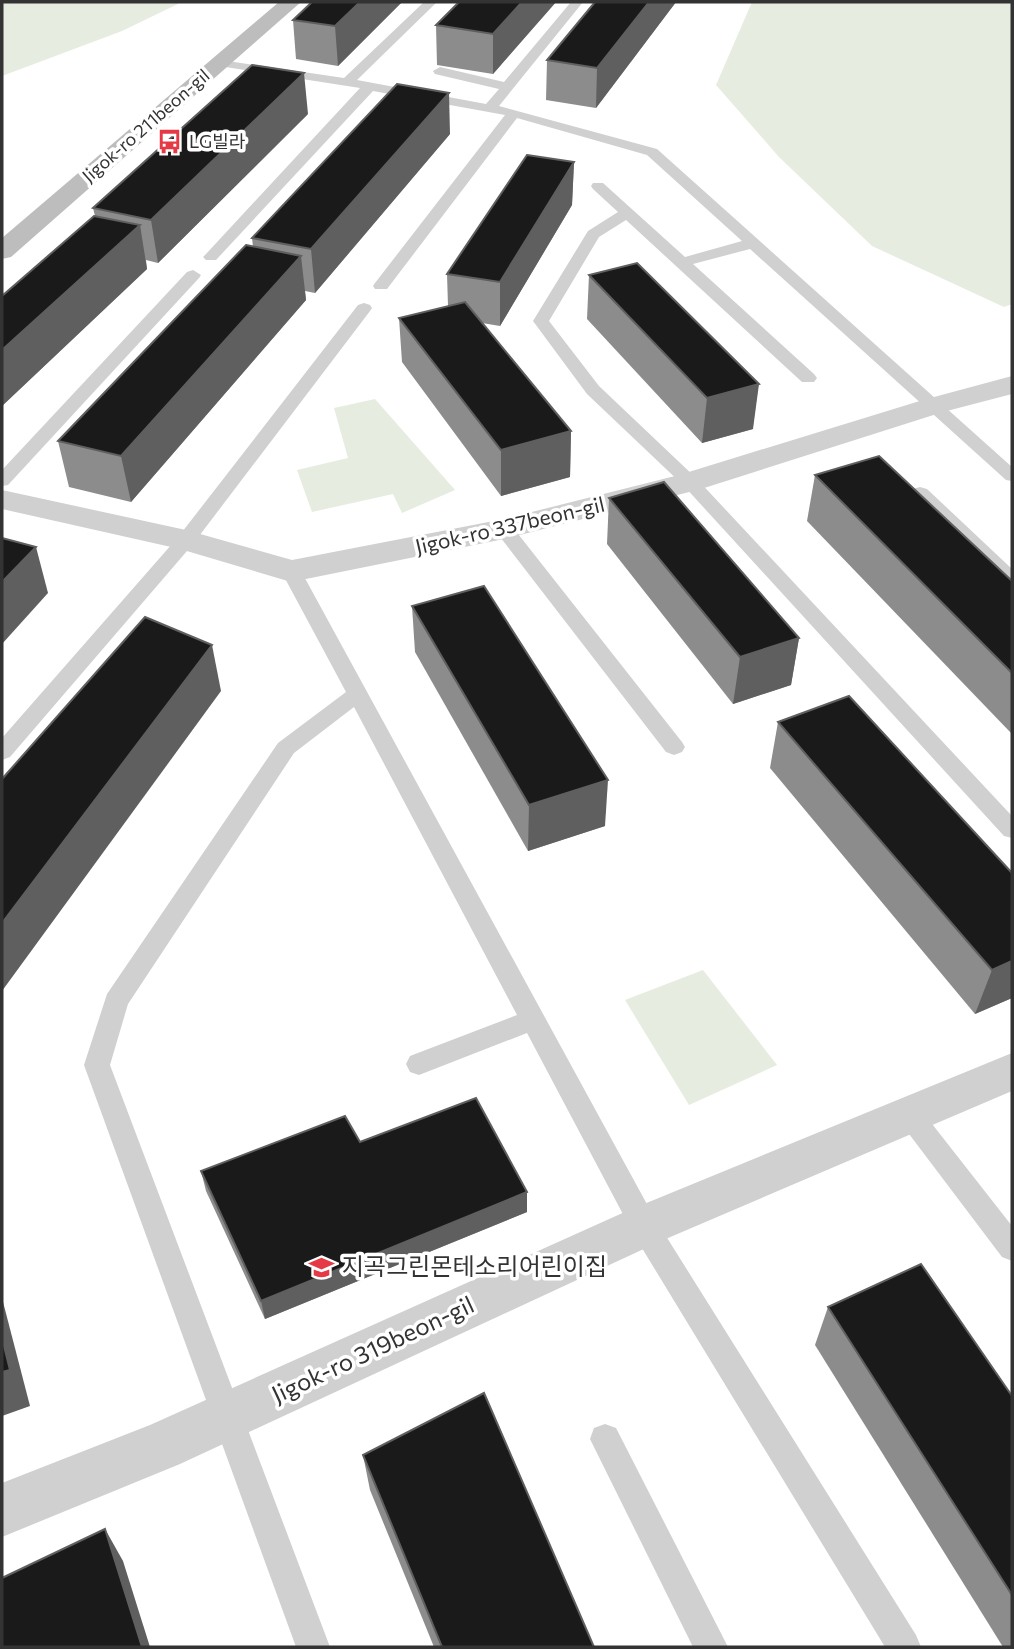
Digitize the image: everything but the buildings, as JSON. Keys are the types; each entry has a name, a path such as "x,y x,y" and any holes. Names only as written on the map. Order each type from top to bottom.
{"main road":[{"name":"Jigok-ro 211beon-gil","path":"2,251 291,2"}],"street":[{"name":"Jigok-ro 337beon-gil","path":"2,500 186,540 291,571 504,529 691,482 933,406 1012,385"},
{"name":"Jigok-ro 319beon-gil","path":"2,1510 162,1446 644,1226 1012,1070"}],"lane":[{"path":"347,82 431,2"},
{"path":"489,109 577,2"},
{"path":"219,62 514,113 652,152 1012,476"},
{"path":"440,71 508,86"},
{"path":"211,257 370,86"},
{"path":"381,286 514,113"},
{"path":"598,186 808,378"},
{"path":"628,212 593,234 541,321 593,390 691,482 1012,830"},
{"path":"684,262 753,243"},
{"path":"2,481 193,275"},
{"path":"2,752 186,540 364,308"},
{"path":"920,493 1012,580"},
{"path":"504,529 674,747"},
{"path":"291,571 644,1226 904,1647"},
{"path":"313,1647 97,1065 116,1001 286,748 357,694"},
{"path":"419,1064 532,1020"},
{"path":"909,1114 1012,1248"},
{"path":"605,1438 711,1647"}],"shaded area":[{"path":"2,2 182,2 122,31 2,76"},
{"path":"752,2 1012,2 1012,304 1004,307 872,246 779,157 716,85"},
{"path":"375,399 455,490 402,513 393,494 312,512 297,470 348,458 334,408"},
{"path":"703,970 777,1065 689,1105 625,1000"}],"place":[{"name":"LG빌라","path":"169,142"},
{"name":"지곡그린몬테소리어린이집","path":"322,1267"}]}
